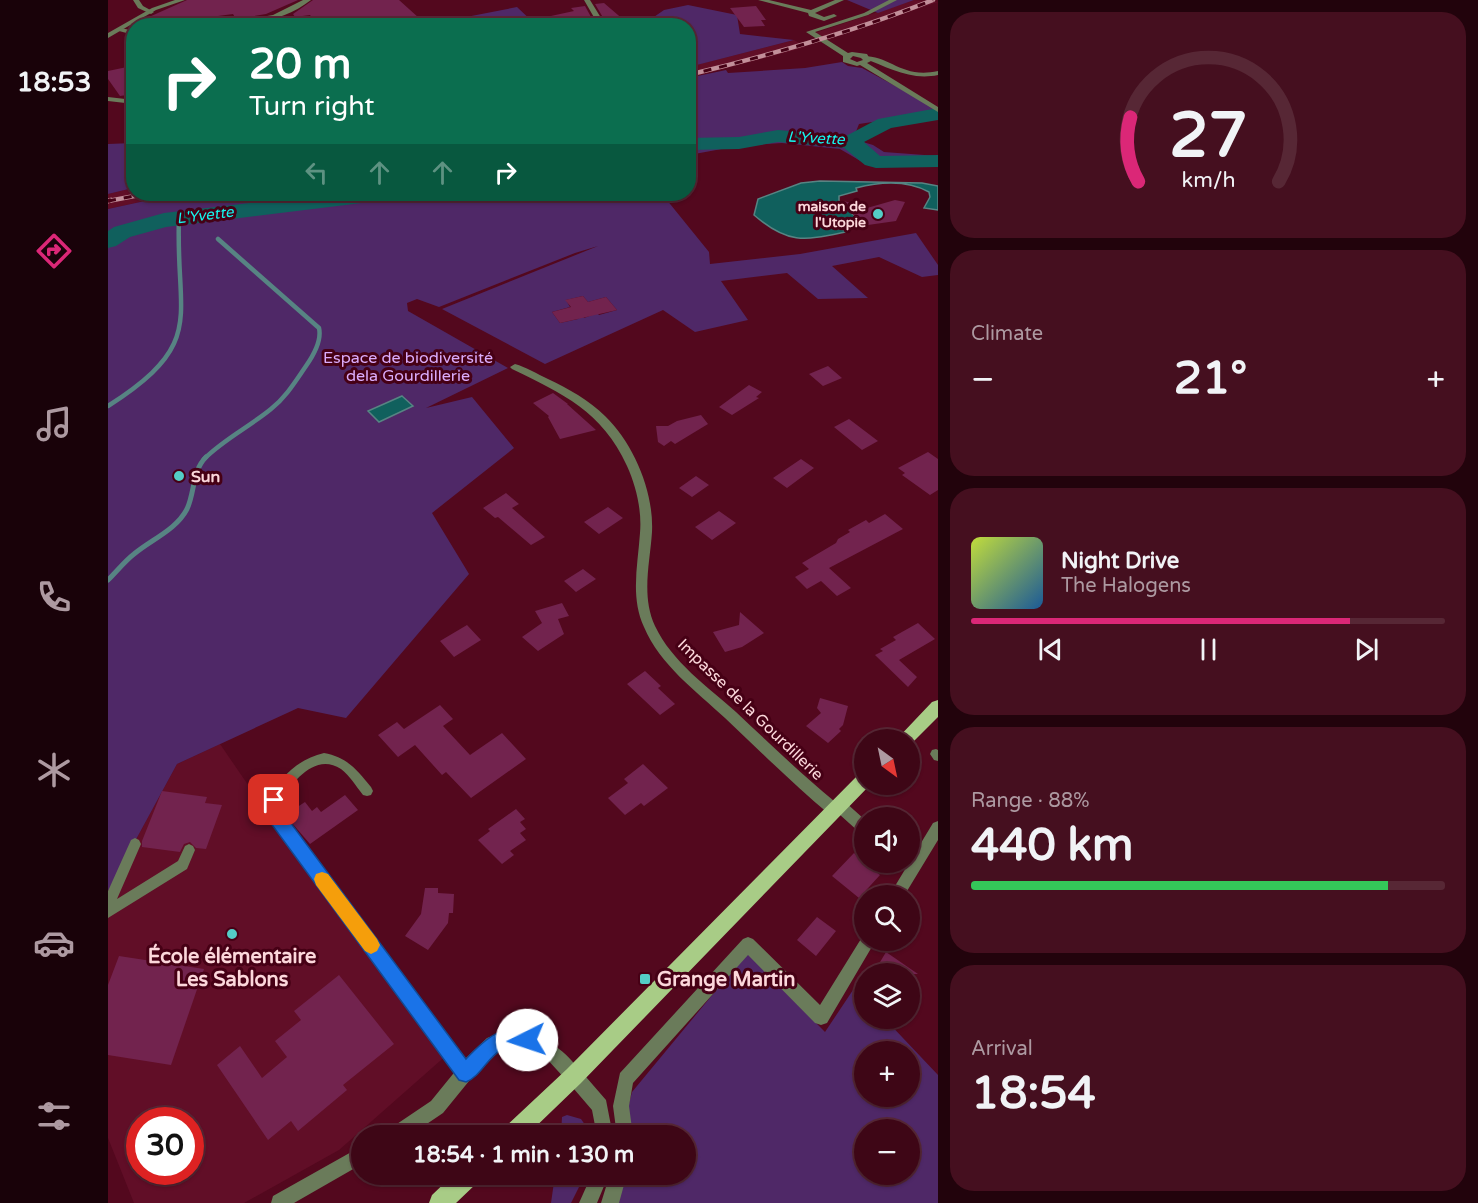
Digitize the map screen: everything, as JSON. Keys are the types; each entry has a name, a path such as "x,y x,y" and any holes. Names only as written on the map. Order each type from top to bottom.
{"main road":[{"path":"915,729 938,707"},
{"path":"522,1125 573,1076 854,790"},
{"path":"440,1203 459,1185"}],"street":[{"path":"136,0 140,7 151,12"},
{"path":"141,18 182,0"},
{"path":"269,18 276,17 308,0"},
{"path":"586,0 598,18"},
{"path":"761,0 812,12 841,0"},
{"path":"894,0 876,10 809,32 847,56 845,58 848,62 864,60 938,110"},
{"path":"812,12 812,16 824,19 861,9 876,10"},
{"path":"108,36 126,27"},
{"path":"121,30 126,31"},
{"path":"108,99 126,101"},
{"name":"Impasse de la Gourdillerie","path":"515,367 579,399 602,416 627,452 644,506 646,530 642,609 650,629 664,648 694,681 854,820"},
{"path":"920,850 938,827"},
{"path":"624,1125 621,1106 626,1078 748,944 821,1017 861,951"},
{"path":"410,1125 437,1107 493,1044 506,1039 527,1040 552,1052 600,1106 603,1125"},
{"path":"279,1203 351,1160"},
{"path":"588,1203 596,1185"},
{"path":"610,1203 616,1185"}],"lane":[{"path":"864,60 917,77 938,73"},
{"path":"367,791 345,766 333,760 317,759 306,764 286,781 274,800 276,817 466,1073"},
{"path":"108,905 135,844"},
{"path":"108,912 183,865 189,850"}],"shaded area":[{"path":"914,0 938,2 827,40 815,33"},
{"path":"794,40 806,47 696,76 696,65"},
{"path":"126,190 126,201 145,201 108,209 108,194"},
{"name":"École élémentaire Les Sablons","path":"220,744 307,871 449,1053 367,1125 351,1125 351,1139 339,1150 244,1203 134,1203 127,1185 204,1185 204,1107 126,1107 126,1183 108,1138 108,891 177,764"}],"green space":[{"path":"847,0 914,0 878,13"},
{"path":"688,5 737,15 740,34 794,40 696,65 696,18 652,18 664,10"},
{"path":"517,7 529,18 461,18"},
{"path":"842,62 848,66 862,68 938,109 938,112 859,124 853,139 873,145 884,152 938,156 938,164 869,166 840,149 782,143 738,146 696,154 696,76 726,70 728,73 805,68"},
{"path":"126,143 126,190 108,194 108,144"},
{"name":"Espace de biodiversité dela Gourdillerie","path":"145,201 668,201 709,252 710,264 800,254 916,233 938,265 938,275 922,277 879,257 832,266 868,298 818,299 787,273 721,281 748,320 695,332 663,310 545,364 442,309 598,246 439,307 417,299 407,303 408,311 508,368 426,408 472,397 514,448 432,513 469,574 346,718 298,708 177,764 108,891 108,209","holes":["583,296 588,302 606,297 617,310 599,315 595,311 584,318 582,314 578,319 560,323 552,312 570,307 566,300"]},
{"path":"747,953 825,1032 854,988 854,1029 894,1029 906,1041 854,1041 854,1107 920,1107 920,1056 938,1075 938,1203 617,1203 622,1185 696,1185 696,1125 628,1125 627,1111 632,1092"},
{"path":"567,1115 581,1119 585,1125 562,1125 562,1117"},
{"path":"554,1185 580,1185 571,1203 551,1203"}],"water":[{"path":"820,181 922,183 938,186 938,210 924,208 930,197 929,192 912,185 883,183 856,188 857,191 839,196 839,202 852,208 851,213 856,217 853,220 844,218 823,222 828,227 850,231 822,237 799,238 778,232 754,215 758,199 801,183"},
{"path":"402,396 413,406 379,422 368,411"}],"building":[{"path":"187,0 298,0 266,14 242,18 235,18 233,14 203,18 149,17"},
{"path":"313,0 399,0 419,18 312,18 310,15 295,17 293,14"},
{"path":"604,3 622,18 603,18 595,4"},
{"path":"585,6 592,18 542,18 574,11 571,8"},
{"path":"756,6 766,20 761,20 765,26 744,27 730,8"},
{"path":"126,67 126,95 120,96 108,79 108,71"},
{"name":"maison de l'Utopie","path":"895,200 905,202 896,221 861,226 844,201 867,208"},
{"path":"583,296 588,302 606,297 617,310 560,323 552,312 571,307 565,300"},
{"path":"828,366 842,378 823,386 809,374"},
{"path":"749,385 762,392 756,397 759,398 732,415 719,407"},
{"path":"553,393 596,430 560,439 549,416 533,403"},
{"path":"701,415 708,424 675,444 671,441 664,446 658,442 656,426 668,426 677,421"},
{"path":"849,419 878,441 862,450 834,427"},
{"path":"928,452 938,459 938,490 930,495 902,475 905,473 898,468"},
{"path":"801,459 814,468 787,488 773,478"},
{"path":"696,476 709,485 692,497 679,488"},
{"path":"506,493 519,504 512,508 545,537 531,545 498,517 495,518 483,508"},
{"path":"608,507 623,518 599,534 584,522"},
{"path":"719,511 736,523 712,540 695,527"},
{"path":"885,514 903,529 829,568 851,588 837,596 821,581 807,589 795,577 809,569 802,563 836,543 838,539 850,532 848,530 866,520 869,523"},
{"path":"583,569 596,579 576,592 564,581"},
{"path":"562,603 569,616 558,619 564,634 538,651 522,637 542,623 535,611"},
{"path":"740,612 764,633 742,647 725,652 713,632 739,625"},
{"path":"918,623 935,639 899,660 917,677 908,687 875,655 883,651 880,649 896,640 893,637"},
{"path":"467,625 481,640 454,657 440,641"},
{"path":"645,671 661,686 658,688 675,704 660,715 627,684"},
{"path":"820,698 848,706 843,725 839,729 841,731 828,743 806,726 821,713 817,708"},
{"path":"440,705 453,719 443,726 470,755 502,733 526,759 471,798 446,772 442,775 415,745 398,757 378,735 397,722 404,729"},
{"path":"643,764 668,788 644,806 641,803 625,815 608,798 628,783 624,779"},
{"path":"162,791 207,797 205,803 222,805 206,849 196,848 190,842 184,844 180,852 142,847 142,841"},
{"path":"345,795 358,810 310,844 285,815 305,802 312,811 317,807 321,812"},
{"path":"516,809 525,819 520,822 526,829 520,833 526,840 510,851 514,855 502,864 478,840 490,831 488,829"},
{"path":"854,853 854,873 878,873 880,875 871,885 854,885 854,894 832,876"},
{"path":"425,888 438,888 438,893 454,894 453,913 449,913 448,923 428,950 405,936 421,914"},
{"path":"817,917 836,931 816,956 797,940"},
{"path":"886,952 902,963 880,963"},
{"path":"119,956 204,969 171,1065 108,1055 108,985"},
{"path":"339,975 394,1044 343,1085 347,1090 298,1131 291,1121 268,1140 217,1065 240,1046 262,1078 287,1057 275,1041 301,1020 294,1011"}],"waterway":[{"name":"L'Yvette","path":"849,142 885,123 938,114"},
{"name":"L'Yvette","path":"696,144 739,143 778,136 849,142"},
{"path":"849,142 876,162 938,161"},
{"name":"L'Yvette","path":"108,241 122,232 164,220 320,201"},
{"path":"108,406 140,384 161,364 173,345 180,326 181,305 179,218"},
{"path":"205,458 281,399 311,358 320,333 319,328 218,239"},
{"path":"108,580 131,557 177,523 187,509 198,469 205,458"}],"railway":[{"path":"696,73 812,42 933,0"},
{"path":"111,200 108,201 126,198"}],"slow traffic":[{"path":"322,879 371,945"}],"place":[{"name":"maison de l'Utopie","path":"878,214"},
{"name":"Sun","path":"179,476"},
{"name":"École élémentaire Les Sablons","path":"232,934"},
{"name":"Grange Martin","path":"645,979"}],"route":[{"path":"274,800 276,817 466,1073 493,1044 506,1039 527,1040"}]}
